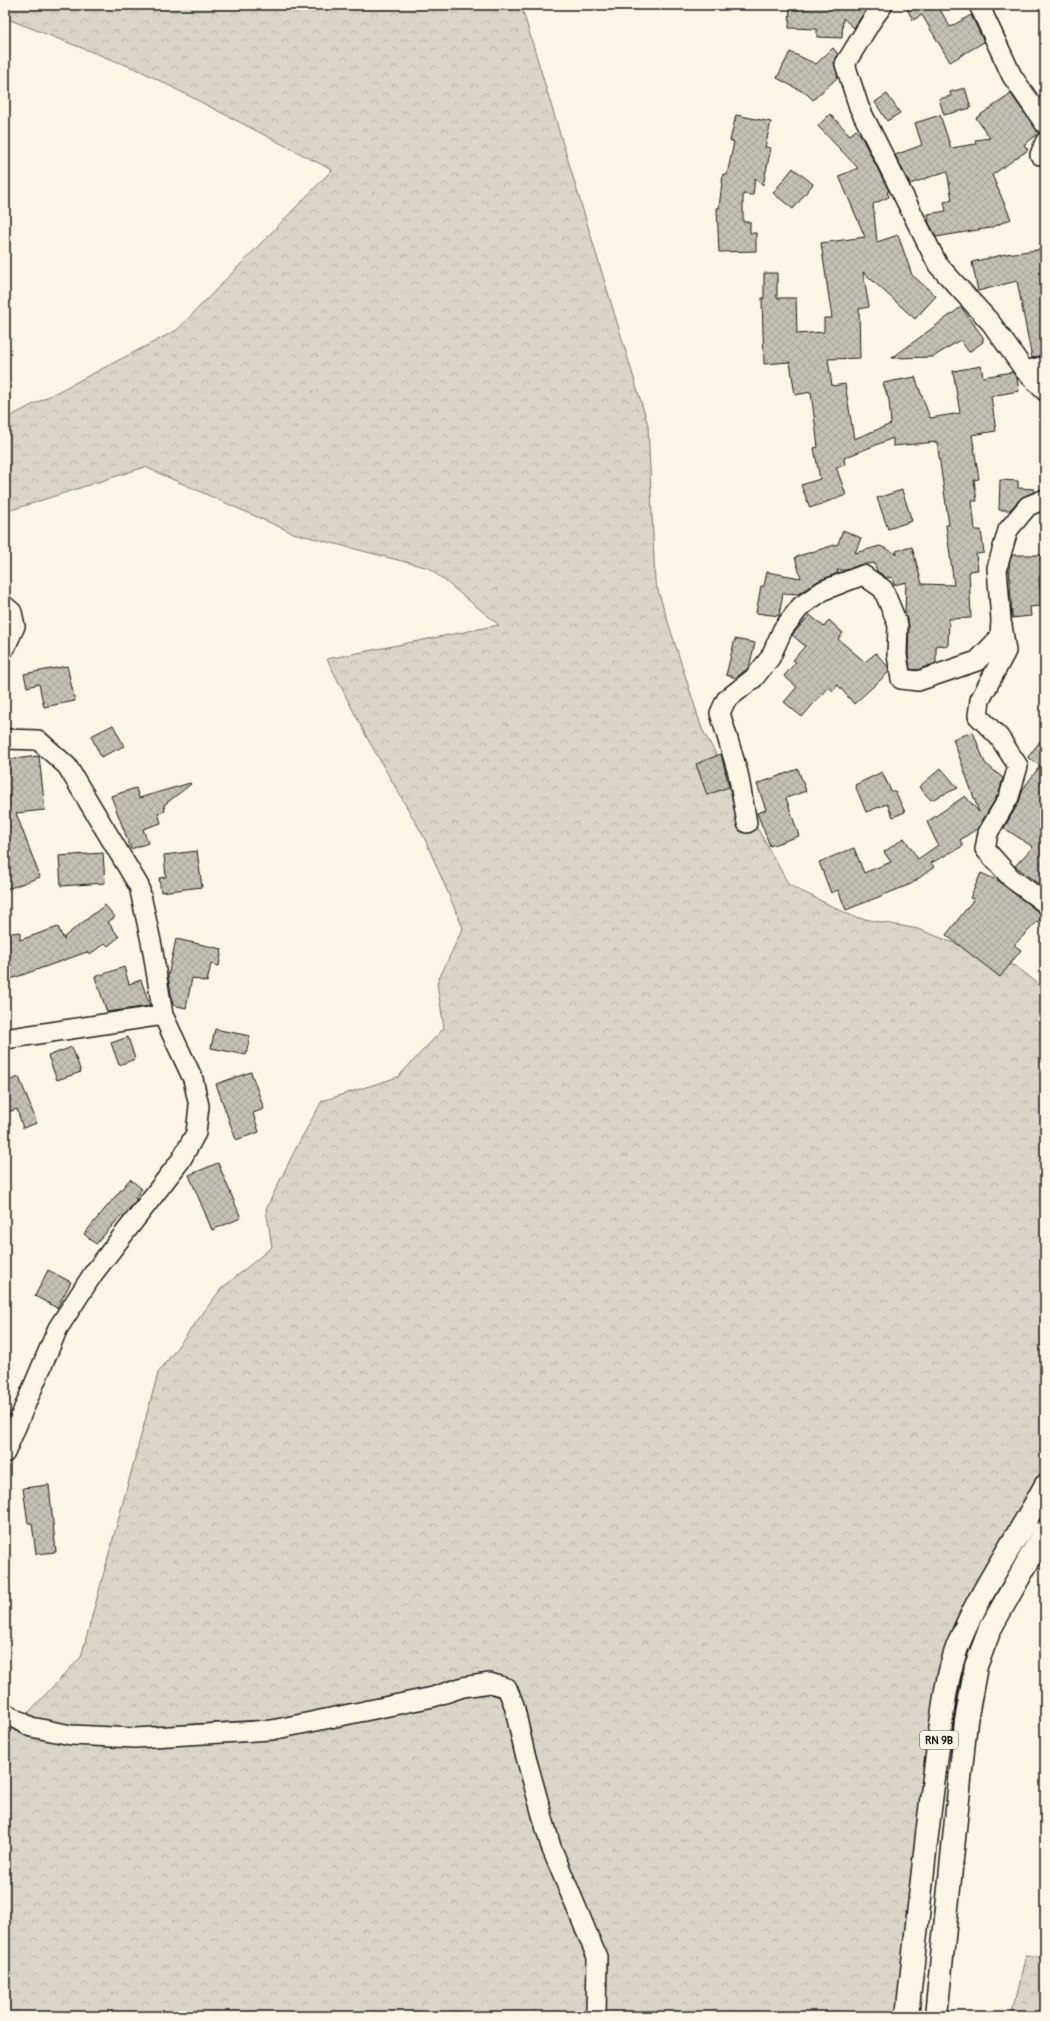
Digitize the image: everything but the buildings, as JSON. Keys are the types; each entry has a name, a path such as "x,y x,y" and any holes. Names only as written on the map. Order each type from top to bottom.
{"main road":[{"name":"RN 9B","path":"907,2016 934,1775 949,1681 958,1646 970,1619 1000,1563 1045,1486"},
{"name":"RN 9B","path":"936,2016 966,1721 976,1666 993,1623 1045,1531"}],"street":[{"path":"883,5 845,64 859,107 938,264 991,323 1025,371 1045,392"},
{"path":"979,5 1012,76 1045,124"},
{"path":"1025,371 1045,366"},
{"path":"1045,499 1028,506 1008,530 997,568 1001,620 1006,650 980,700 978,716 999,737 1018,766 1008,797 988,834 985,849 1010,878 1045,903"},
{"path":"747,823 738,773 720,712 726,700 754,678 770,658 783,629 801,606 824,590 863,575 883,589 898,625 897,655 901,679 918,681 977,661 1000,637 1001,620"},
{"path":"5,606 12,612 15,626 5,648"},
{"path":"5,735 5,739 38,740 67,766 139,886 152,946 163,1015 193,1079 199,1106 196,1132 180,1160 93,1274 58,1328 5,1453"},
{"path":"5,1039 163,1015"},
{"path":"5,1714 31,1727 71,1735 135,1738 272,1730 433,1697 463,1687 490,1683 507,1688 514,1705 524,1750 551,1847 597,1957 596,2016"}],"green space":[{"path":"5,5 521,5 648,425 655,581 702,729 789,885 854,917 918,929 1017,967 1045,989 1045,1502 1006,1552 918,1859 920,2016 5,2016 5,1737 81,1657 158,1373 221,1289 272,1247 266,1209 297,1146 322,1101 398,1077 444,1028 437,983 463,928 424,837 366,736 327,659 499,625 429,568 293,533 145,467 5,512 5,419 177,330 332,170 141,71 5,18"},
{"path":"1026,1955 1045,1956 1045,2016 1011,2016"}]}
